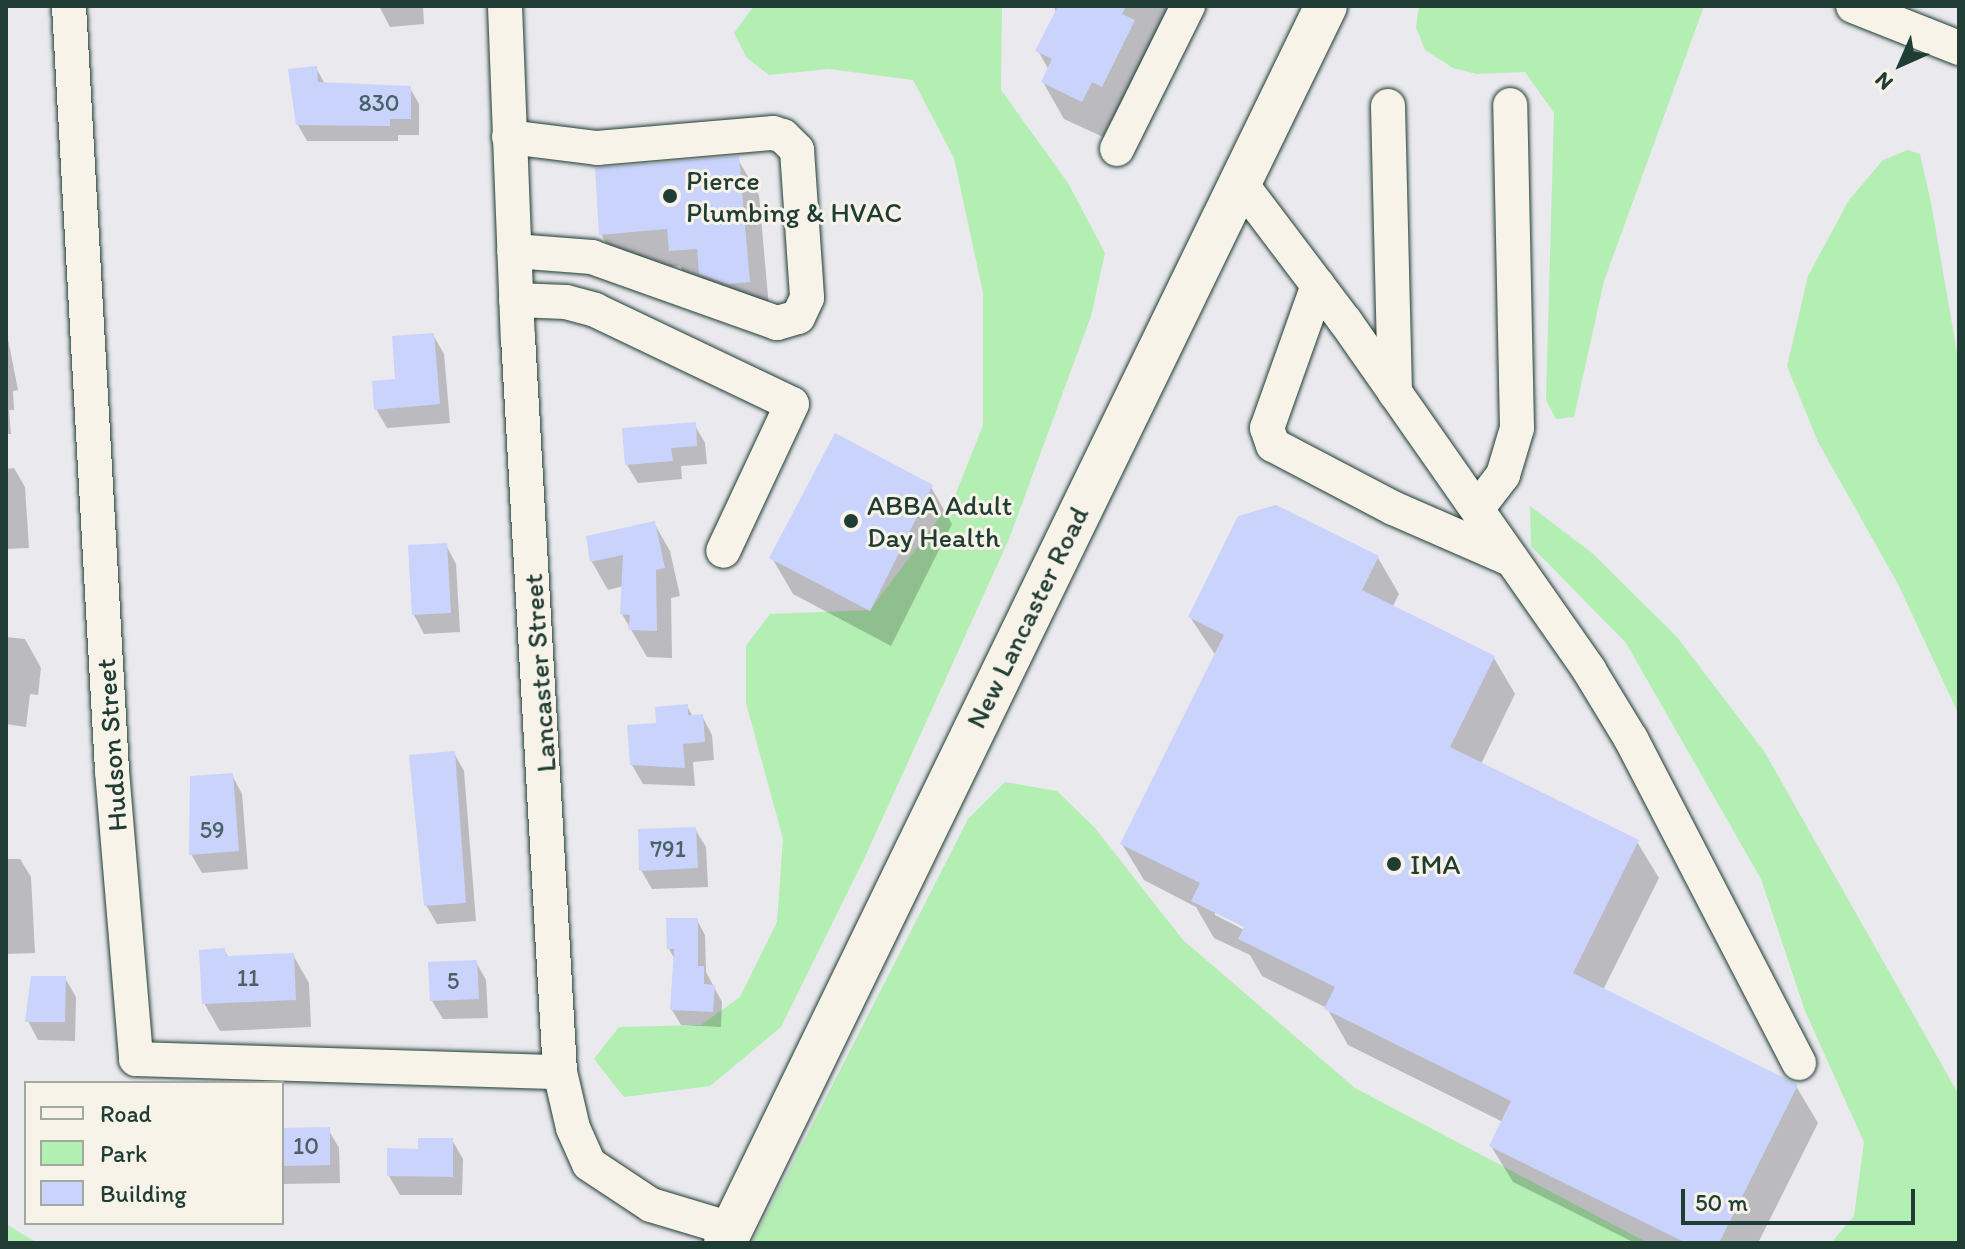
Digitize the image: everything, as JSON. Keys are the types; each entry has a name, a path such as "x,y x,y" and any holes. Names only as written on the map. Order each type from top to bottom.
{"main road":[{"name":"New Lancaster Road","path":"728,1236 1326,6"}],"street":[{"name":"Hudson Street","path":"69,6 112,771 136,1059 560,1072"},
{"name":"Lancaster Street","path":"505,6 516,300 560,1072 573,1128 589,1164 651,1205 728,1236"},
{"path":"1117,149 1188,6"},
{"path":"1853,6 1959,48"},
{"path":"1477,509 1503,475 1517,428 1510,105"},
{"path":"1388,106 1395,393"},
{"path":"509,137 597,148 773,133 783,136 797,150 807,298 798,317 777,323 592,257 514,251"},
{"path":"1239,181 1318,285 1513,560 1631,739 1799,1063"},
{"path":"1318,285 1267,428 1273,445 1393,508 1513,560"},
{"path":"516,300 566,302 595,310 792,404 723,551"}],"green space":[{"path":"754,6 1002,6 1001,90 1068,183 1105,253 1091,316 1009,539 864,859 781,1027 710,1086 624,1097 594,1059 619,1027 701,1025 740,997 777,922 783,839 746,703 746,646 770,614 870,610 954,498 983,425 983,293 954,158 913,80 829,69 769,75 747,58 734,33"},
{"path":"1419,6 1704,6 1604,281 1574,417 1556,419 1546,400 1554,113 1525,72 1477,74 1453,68 1425,50 1416,27"},
{"path":"1908,150 1920,154 1959,364 1959,715 1898,584 1818,442 1787,366 1808,276 1849,200 1883,160"},
{"path":"1530,506 1592,553 1676,636 1764,751 1959,1095 1959,1243 1831,1243 1854,1216 1864,1142 1805,1011 1761,879 1626,643 1531,546"},
{"path":"1005,782 1057,791 1095,828 1183,940 1355,1088 1648,1243 752,1243 968,819"},
{"path":"6,1224 37,1243 6,1243"}],"building":[{"path":"1058,6 1126,6 1122,14 1135,20 1102,87 1092,82 1082,102 1041,82 1052,59 1035,51"},
{"path":"317,66 318,82 411,86 411,119 390,119 390,126 296,125 288,69"},
{"name":"Pierce Plumbing & HVAC","path":"739,156 750,282 728,284 699,274 697,249 669,251 667,229 599,235 595,168"},
{"path":"434,333 440,404 374,410 372,381 395,379 392,336"},
{"path":"696,422 697,446 671,448 673,461 625,465 622,428"},
{"name":"ABBA Adult Day Health","path":"835,433 933,485 870,611 769,558"},
{"name":"IMA","path":"1276,505 1379,556 1362,590 1495,656 1450,747 1639,840 1573,973 1798,1085 1719,1243 1686,1243 1489,1146 1511,1101 1324,1009 1335,987 1238,939 1244,927 1191,901 1200,883 1120,844 1224,635 1188,617 1238,516"},
{"path":"655,521 665,568 656,570 657,631 628,630 630,615 620,614 623,555 590,562 586,536"},
{"path":"447,543 451,613 412,615 408,545"},
{"path":"688,704 688,715 703,714 705,742 683,744 685,768 630,765 627,725 656,723 655,707"},
{"path":"455,751 466,903 424,906 409,755"},
{"path":"233,773 239,851 189,855 190,776"},
{"path":"696,827 698,868 639,871 638,829"},
{"path":"666,918 698,918 698,966 704,966 704,984 715,985 713,1012 670,1010 674,949 667,949"},
{"path":"225,948 226,956 294,953 296,1000 202,1004 199,950"},
{"path":"477,960 479,999 430,1001 428,962"},
{"path":"31,976 66,976 65,1022 25,1022"},
{"path":"330,1127 330,1165 284,1166 284,1128"},
{"path":"418,1138 453,1138 453,1177 387,1176 387,1148 418,1149"}],"place":[{"name":"Pierce Plumbing & HVAC","path":"670,196"},
{"name":"ABBA Adult Day Health","path":"851,521"},
{"name":"IMA","path":"1394,864"}]}
